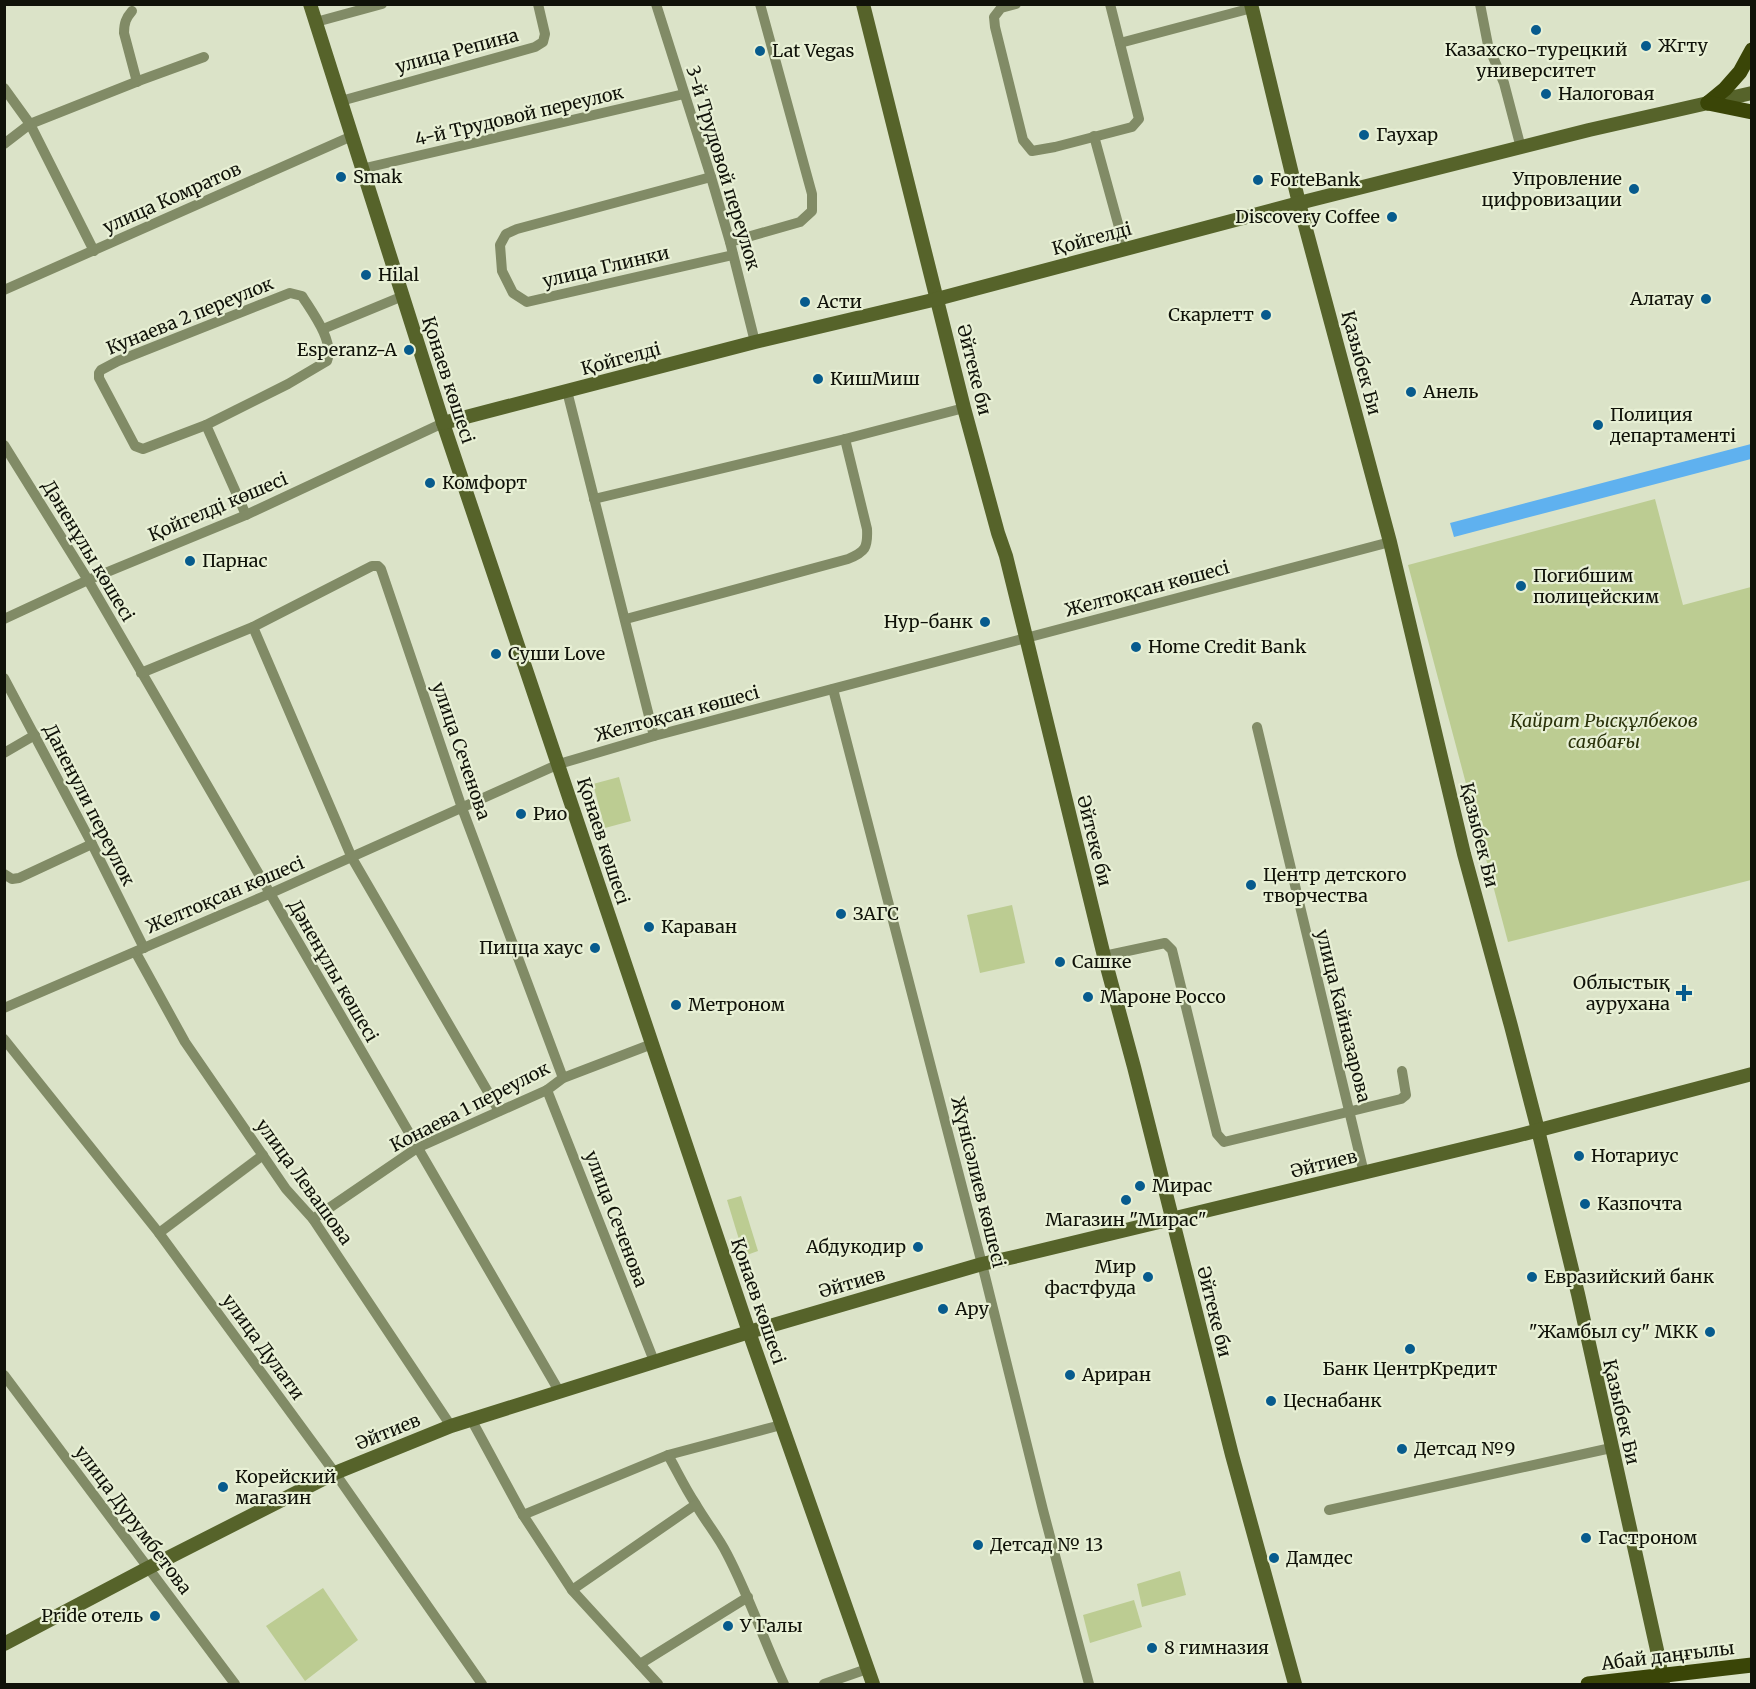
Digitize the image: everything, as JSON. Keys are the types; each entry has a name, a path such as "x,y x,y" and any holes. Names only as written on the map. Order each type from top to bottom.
{"main road":[{"path":"1708,103 1740,72 1752,50"},
{"path":"1708,103 1752,112"},
{"name":"Абай даңғылы","path":"1588,1684 1662,1680 1752,1665"}],"street":[{"name":"Қонаев көшесі","path":"310,4 443,423 749,1332 873,1684"},
{"path":"316,22 382,4"},
{"name":"улица Репина","path":"341,100 535,47 543,42 545,34 538,4"},
{"name":"3-й Трудовой переулок","path":"656,4 711,177 755,342"},
{"path":"730,242 800,222 812,210 812,194 760,4"},
{"name":"Әйтеке би","path":"862,4 964,408 1006,556 1104,956 1232,1455 1295,1684"},
{"path":"1016,4 1001,8 994,17 995,27 1023,140 1032,151 1132,127 1139,119 1110,4"},
{"path":"1480,4 1488,45 1504,83 1521,148"},
{"path":"1120,43 1251,6"},
{"name":"Қазыбек Би","path":"1251,6 1299,203 1390,542 1464,854 1538,1130 1578,1294 1662,1680"},
{"path":"132,11 126,18 124,33 137,82"},
{"path":"4,144 30,124 204,57"},
{"path":"4,88 30,124 94,251"},
{"name":"Қойгелді","path":"443,423 755,342 937,299 1299,203 1589,130 1752,93"},
{"name":"4-й Трудовой переулок","path":"361,169 684,94"},
{"name":"улица Комратов","path":"4,290 352,136"},
{"path":"1094,136 1125,249"},
{"name":"улица Глинки","path":"711,177 517,229 506,234 500,245 502,271 513,293 527,302 733,255"},
{"name":"Кунаева 2 переулок","path":"290,293 302,296 323,329 329,355 327,361 288,384 206,425 139,449 135,446 99,378 99,373 118,361 290,293"},
{"path":"323,329 403,296"},
{"path":"567,391 654,736"},
{"path":"594,499 964,408"},
{"name":"Қойгелді көшесі","path":"4,619 88,580 246,515 443,423"},
{"path":"206,425 246,515"},
{"path":"626,619 848,560 862,553 867,542 867,529 845,439"},
{"name":"Дәненұлы көшесі","path":"4,444 88,580 560,1391"},
{"name":"Желтоқсан көшесі","path":"4,1008 352,858 559,765 654,736 1390,542"},
{"name":"улица Сеченова","path":"141,673 253,627 372,566 378,566 381,569 462,808 563,1078"},
{"path":"253,627 352,858 499,1111"},
{"name":"Даненули переулок","path":"4,678 92,844 140,950"},
{"name":"Жүнісәлиев көшесі","path":"833,689 1089,1684"},
{"name":"улица Кайназарова","path":"1257,727 1364,1173"},
{"path":"4,753 34,735"},
{"path":"4,874 12,879 19,878 92,844"},
{"path":"1104,956 1165,943 1172,951 1217,1134 1224,1142 1401,1099 1406,1095 1402,1071"},
{"name":"улица Левашова","path":"140,950 185,1042 286,1189 313,1219 451,1426"},
{"name":"улица Дулати","path":"4,1039 159,1233 335,1473 482,1684"},
{"name":"Конаева 1 переулок","path":"313,1219 417,1148 547,1090 563,1078 652,1044"},
{"name":"Әйтиев","path":"5,1643 335,1473 471,1419 654,1361 982,1263 1364,1173 1752,1074"},
{"name":"улица Сеченова","path":"547,1090 654,1361"},
{"path":"159,1233 263,1155"},
{"name":"улица Дурумбетова","path":"4,1375 235,1684"},
{"path":"471,1419 523,1515 573,1590 658,1684"},
{"path":"523,1515 668,1455 781,1425"},
{"path":"1329,1510 1611,1448"},
{"path":"668,1455 695,1505 714,1531 748,1597 784,1684"},
{"path":"573,1590 695,1505"},
{"path":"640,1664 748,1597"},
{"path":"824,1684 867,1668"}],"green space":[{"name":"Қайрат Рысқұлбеков саябағы","path":"1655,499 1683,605 1751,587 1751,880 1508,942 1408,565"},
{"path":"619,777 631,821 605,828 593,784"},
{"path":"1012,905 1025,963 980,973 967,915"},
{"path":"741,1196 758,1251 744,1256 727,1200"},
{"path":"1180,1571 1186,1595 1142,1607 1137,1584"},
{"path":"323,1588 358,1640 305,1681 266,1626"},
{"path":"1134,1600 1142,1627 1090,1643 1083,1615"}],"water":[{"path":"1751,444 1751,459 1454,537 1450,523"}],"place":[{"name":"Казахско-турецкий университет","path":"1536,30"},
{"name":"Жгту","path":"1646,46"},
{"name":"Lat Vegas","path":"760,51"},
{"name":"Налоговая","path":"1546,94"},
{"name":"Гаухар","path":"1364,135"},
{"name":"Smak","path":"341,177"},
{"name":"ForteBank","path":"1258,180"},
{"name":"Упровление цифровизации","path":"1634,189"},
{"name":"Discovery Coffee","path":"1392,217"},
{"name":"Hilal","path":"366,275"},
{"name":"Алатау","path":"1706,299"},
{"name":"Асти","path":"805,302"},
{"name":"Скарлетт","path":"1266,315"},
{"name":"Esperanz-A","path":"409,350"},
{"name":"КишМиш","path":"818,379"},
{"name":"Анель","path":"1411,392"},
{"name":"Полиция департаменті","path":"1598,425"},
{"name":"Комфорт","path":"430,483"},
{"name":"Парнас","path":"190,561"},
{"name":"Погибшим полицейским","path":"1521,586"},
{"name":"Нур-банк","path":"985,622"},
{"name":"Home Credit Bank","path":"1136,647"},
{"name":"Суши Love","path":"496,654"},
{"name":"Рио","path":"521,814"},
{"name":"Центр детского творчества","path":"1251,885"},
{"name":"ЗАГС","path":"841,914"},
{"name":"Караван","path":"649,927"},
{"name":"Пицца хаус","path":"595,948"},
{"name":"Сашке","path":"1060,962"},
{"name":"Облыстық аурухана","path":"1684,993"},
{"name":"Мароне Россо","path":"1088,997"},
{"name":"Метроном","path":"676,1005"},
{"name":"Нотариус","path":"1579,1156"},
{"name":"Мирас","path":"1140,1186"},
{"name":"Магазин \"Мирас\"","path":"1126,1200"},
{"name":"Казпочта","path":"1585,1204"},
{"name":"Абдукодир","path":"918,1247"},
{"name":"Мир фастфуда","path":"1148,1277"},
{"name":"Евразийский банк","path":"1532,1277"},
{"name":"Ару","path":"943,1309"},
{"name":"\"Жамбыл су\" МКК","path":"1710,1332"},
{"name":"Банк ЦентрКредит","path":"1410,1349"},
{"name":"Ариран","path":"1070,1375"},
{"name":"Цеснабанк","path":"1271,1401"},
{"name":"Детсад №9","path":"1402,1449"},
{"name":"Корейский магазин","path":"223,1487"},
{"name":"Гастроном","path":"1586,1538"},
{"name":"Детсад № 13","path":"978,1545"},
{"name":"Дамдес","path":"1274,1558"},
{"name":"Pride отель","path":"155,1616"},
{"name":"У Галы","path":"728,1626"},
{"name":"8 гимназия","path":"1152,1648"}]}
